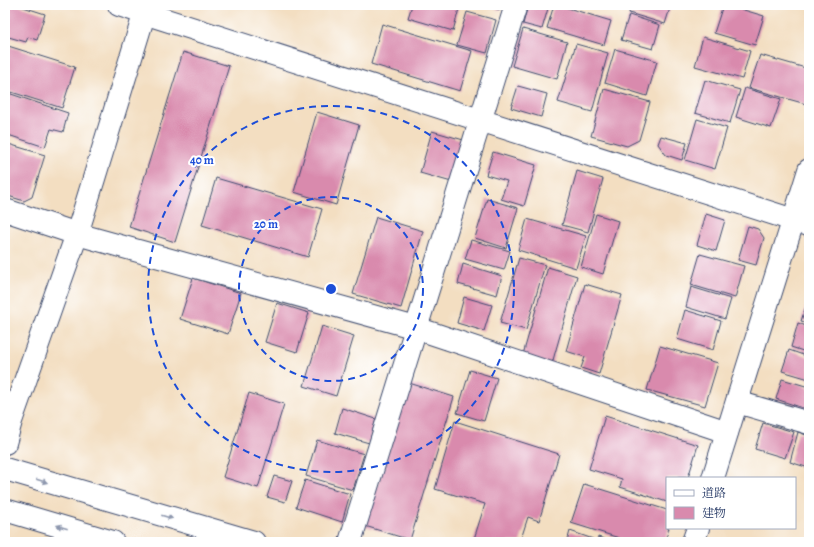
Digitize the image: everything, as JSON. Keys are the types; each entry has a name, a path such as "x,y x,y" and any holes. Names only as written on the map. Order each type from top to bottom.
{"street":[{"path":"119,5 146,9 480,120 801,222"},
{"path":"350,542 516,5"},
{"path":"5,443 11,421 77,234 146,9"},
{"path":"714,477 737,402 801,222 809,170"},
{"path":"5,210 77,234 416,328 727,432"},
{"path":"737,402 809,423"},
{"path":"5,469 254,542"},
{"path":"5,510 113,542"},
{"path":"694,542 698,529"}],"building":[{"path":"5,5 17,5 45,14 37,40 28,37 26,42 5,36"},
{"path":"412,5 460,5 453,31 408,18"},
{"path":"484,5 502,5 500,10"},
{"path":"528,5 549,5 542,29 523,24"},
{"path":"554,5 611,21 604,45 547,28"},
{"path":"631,5 671,5 665,24 629,13"},
{"path":"723,5 764,16 755,45 714,33"},
{"path":"467,12 496,20 487,53 457,45"},
{"path":"629,15 660,25 653,49 621,40"},
{"path":"382,24 472,51 460,91 371,64"},
{"path":"523,29 567,42 557,79 512,66"},
{"path":"703,37 750,51 742,79 695,66"},
{"path":"576,44 608,53 592,112 558,102"},
{"path":"5,45 75,67 62,108 5,90"},
{"path":"615,49 657,61 647,96 605,83"},
{"path":"183,52 229,66 175,242 129,227"},
{"path":"760,55 809,69 809,95 806,104 749,88"},
{"path":"705,80 740,90 730,123 695,113"},
{"path":"518,86 547,94 541,117 511,108"},
{"path":"745,88 781,99 771,128 736,117"},
{"path":"604,89 650,102 639,140 627,146 591,136"},
{"path":"5,92 68,113 63,132 51,129 45,147 5,134"},
{"path":"317,112 359,125 336,205 294,192"},
{"path":"697,119 727,128 715,169 685,160"},
{"path":"432,131 467,141 455,183 420,173"},
{"path":"661,136 687,143 682,160 666,155 658,144"},
{"path":"5,143 45,155 32,197 24,201 5,195"},
{"path":"493,152 536,165 524,206 501,199 507,181 486,175"},
{"path":"577,171 603,179 588,232 562,225"},
{"path":"216,178 322,209 308,257 202,225"},
{"path":"487,199 518,208 506,248 475,238"},
{"path":"596,214 618,221 603,274 581,267"},
{"path":"706,214 725,220 716,251 697,245"},
{"path":"376,217 423,231 401,308 353,294"},
{"path":"527,219 586,236 576,268 518,250"},
{"path":"748,226 758,229 764,238 756,265 738,260"},
{"path":"471,240 510,251 504,270 465,259"},
{"path":"700,254 744,266 735,298 691,285"},
{"path":"519,258 545,265 526,330 500,323"},
{"path":"463,264 502,276 497,295 458,284"},
{"path":"548,267 577,276 551,367 522,358"},
{"path":"193,278 241,293 228,334 180,319"},
{"path":"585,284 622,295 599,374 581,368 585,357 566,351"},
{"path":"691,287 731,299 725,319 686,307"},
{"path":"464,297 492,305 484,331 457,323"},
{"path":"809,297 809,323 801,321"},
{"path":"277,303 309,313 297,352 265,342"},
{"path":"685,310 721,321 713,350 677,339"},
{"path":"798,323 809,327 809,353 791,347"},
{"path":"322,326 354,336 336,396 304,386"},
{"path":"660,346 718,363 705,406 647,390"},
{"path":"789,350 809,357 809,379 782,371"},
{"path":"470,370 497,378 484,421 457,413"},
{"path":"782,379 809,387 809,399 806,409 776,399"},
{"path":"409,383 454,397 410,540 365,526"},
{"path":"249,393 284,404 258,488 223,477"},
{"path":"342,408 376,419 369,443 335,433"},
{"path":"605,416 698,445 688,477 666,477 666,502 620,487 622,479 589,469"},
{"path":"455,421 559,454 539,521 528,517 520,542 473,542 485,504 435,489"},
{"path":"763,423 794,432 785,458 755,449"},
{"path":"798,432 809,436 809,468 790,462"},
{"path":"317,440 364,454 353,490 306,476"},
{"path":"274,476 292,481 285,502 267,497"},
{"path":"305,480 350,494 342,522 296,507"},
{"path":"584,484 666,510 666,529 669,529 665,542 632,542 571,523"},
{"path":"570,531 593,539 592,542 567,542"},
{"path":"598,537 614,542 597,542"}]}
